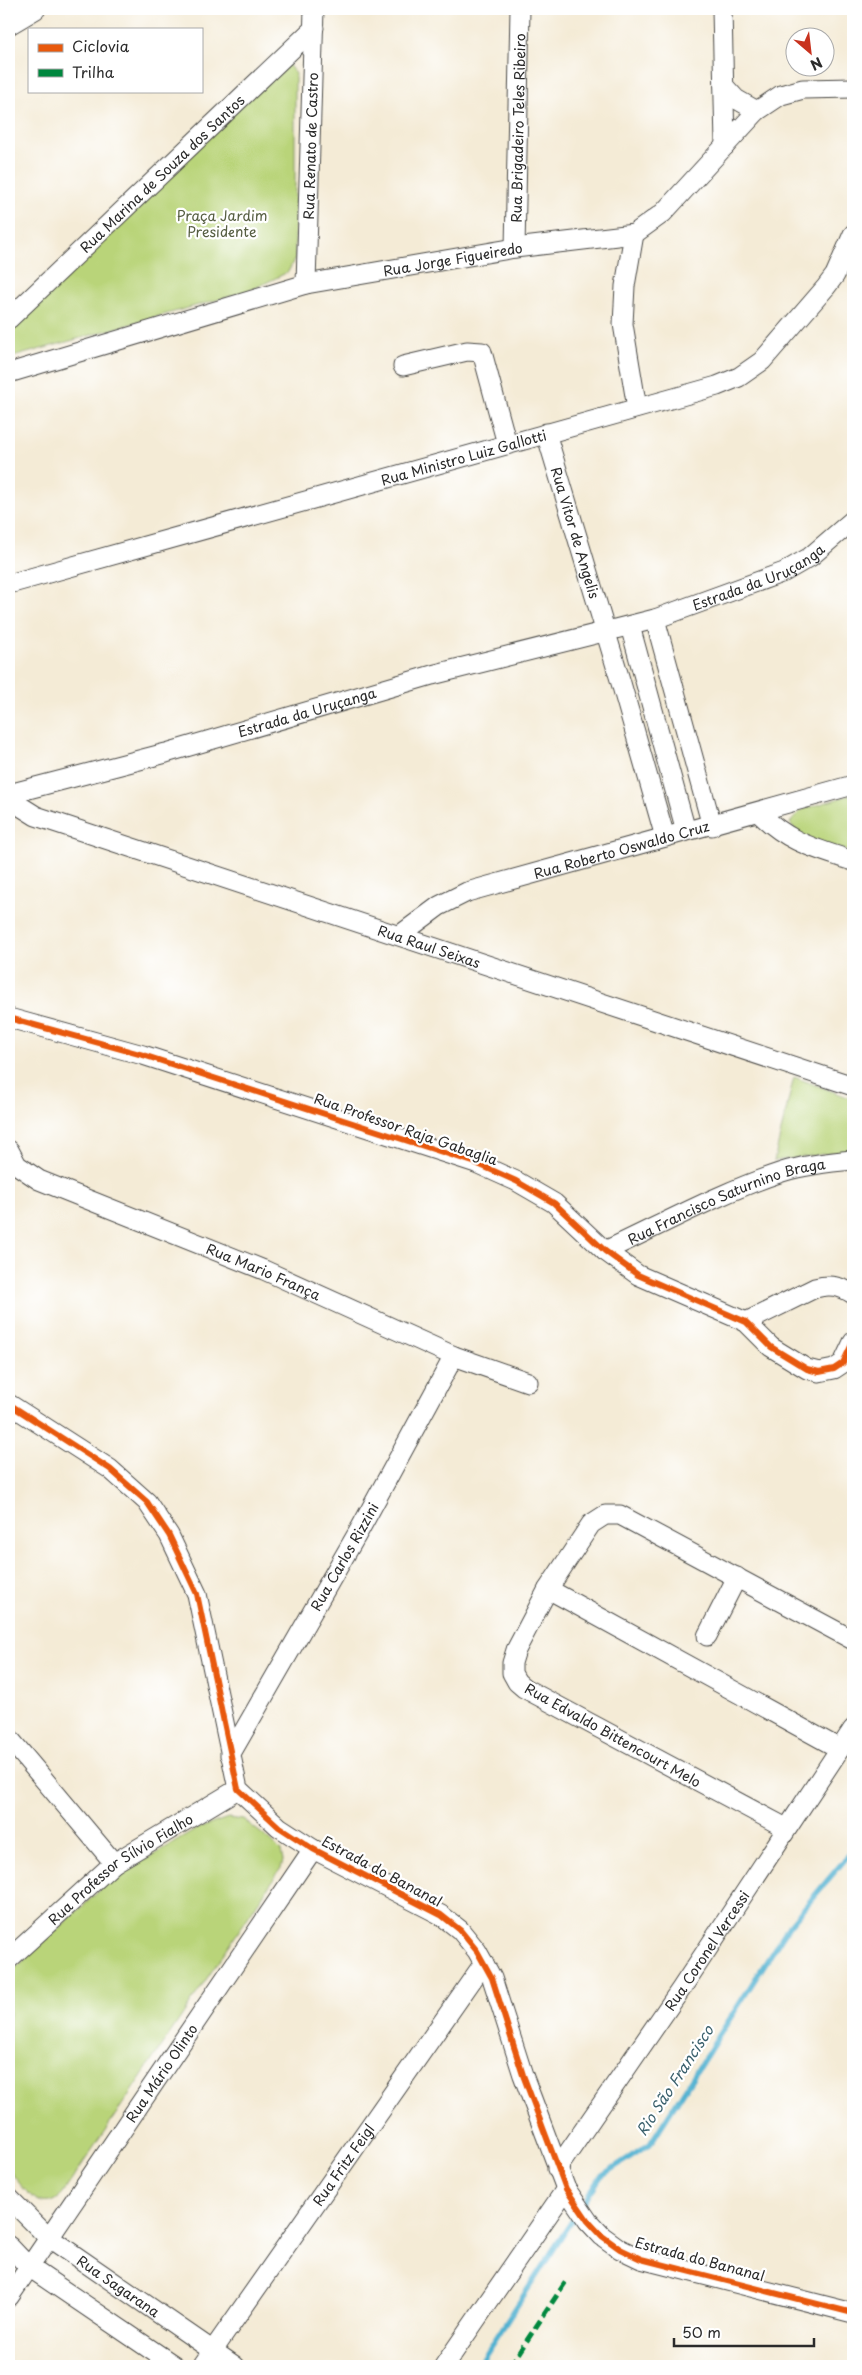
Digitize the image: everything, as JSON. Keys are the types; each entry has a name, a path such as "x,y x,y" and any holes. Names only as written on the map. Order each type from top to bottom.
{"street":[{"path":"9,25 36,9"},
{"name":"Rua Renato de Castro","path":"306,284 314,9"},
{"name":"Rua Brigadeiro Teles Ribeiro","path":"515,248 520,9"},
{"path":"722,9 725,146"},
{"name":"Rua Marina de Souza dos Santos","path":"9,319 314,28"},
{"path":"724,86 736,99 757,110"},
{"name":"Rua Jorge Figueiredo","path":"9,373 306,284 515,248 634,234 664,213 757,110 781,95 803,89 853,88"},
{"path":"634,234 625,286 623,324 637,408"},
{"name":"Rua Ministro Luiz Gallotti","path":"9,584 716,386 739,377 762,361 826,287 838,268 853,234"},
{"path":"403,366 467,351 482,352 507,444"},
{"name":"Rua Vitor de Angelis","path":"546,433 605,632"},
{"name":"Estrada da Uruçanga","path":"9,794 166,753 432,675 655,619 784,572 810,557 853,520"},
{"path":"655,619 712,826"},
{"path":"630,626 686,831"},
{"path":"605,632 664,837"},
{"name":"Rua Roberto Oswaldo Cruz","path":"400,935 439,906 467,892 686,831 712,826 853,785"},
{"name":"Rua Raul Seixas","path":"9,799 36,816 853,1086"},
{"path":"758,812 776,830 800,844 853,861"},
{"name":"Rua Professor Raja Gabaglia","path":"10,1023 143,1054 476,1163 516,1181 554,1203 605,1251 638,1275 746,1322 771,1347 807,1370 819,1372 834,1369 843,1363 853,1342"},
{"name":"Rua Mario França","path":"9,1150 17,1165 39,1180 264,1270 454,1356 528,1382"},
{"name":"Rua Francisco Saturnino Braga","path":"605,1251 741,1188 783,1172 820,1163 853,1160"},
{"path":"746,1322 815,1288 828,1285 837,1286 853,1294"},
{"name":"Rua Carlos Rizzini","path":"230,1755 360,1529 454,1356"},
{"path":"9,1404 110,1469 147,1502 169,1535 197,1594 238,1789"},
{"name":"Rua Edvaldo Bittencourt Melo","path":"786,1828 618,1740 524,1688 517,1682 512,1673 514,1657 548,1589 591,1524 605,1515 620,1515 737,1576 853,1640"},
{"path":"708,1636 737,1576"},
{"path":"548,1589 840,1749"},
{"name":"Rua Coronel Vercessi","path":"557,2169 681,1988 853,1729"},
{"path":"9,1738 114,1864"},
{"name":"Rua Professor Sílvio Fialho","path":"9,1959 114,1864 238,1789"},
{"name":"Estrada do Bananal","path":"238,1789 272,1821 313,1849 441,1915 460,1930 477,1951 492,1978 523,2075 557,2169 568,2192 588,2221 602,2236 620,2249 641,2259 853,2313"},
{"name":"Rua Mário Olinto","path":"9,2297 313,1849"},
{"name":"Rua Fritz Feigl","path":"207,2359 484,1963"},
{"path":"444,2366 568,2192"},
{"name":"Rua Sagarana","path":"9,2198 48,2237 207,2359 235,2366"},
{"path":"9,2246 29,2267 175,2366"}],"green space":[{"name":"Praça Jardim Presidente","path":"287,63 295,73 295,258 288,272 249,291 9,358 9,326"},
{"path":"853,794 853,853 801,837 790,823 801,810"},
{"path":"794,1077 853,1099 853,1150 774,1161"},
{"path":"228,1818 244,1820 270,1840 281,1851 283,1861 281,1868 63,2193 55,2200 40,2201 26,2191 9,2170 9,1974 111,1880 197,1829"}],"waterway":[{"name":"Rio São Francisco","path":"478,2366 601,2176 650,2144 789,1926 853,1850"}],"marked path":[{"path":"510,2366 567,2280"}],"cycle path":[{"path":"9,1018 143,1055 476,1163 516,1181 554,1203 605,1251 638,1275 746,1322 771,1347 807,1369 819,1372 834,1369 843,1363 853,1342"},
{"path":"9,1404 110,1469 147,1502 169,1535 197,1594 238,1789 279,1827 313,1849 441,1915 460,1930 477,1951 492,1978 523,2075 566,2189 588,2221 602,2236 620,2249 641,2259 853,2313"}]}
